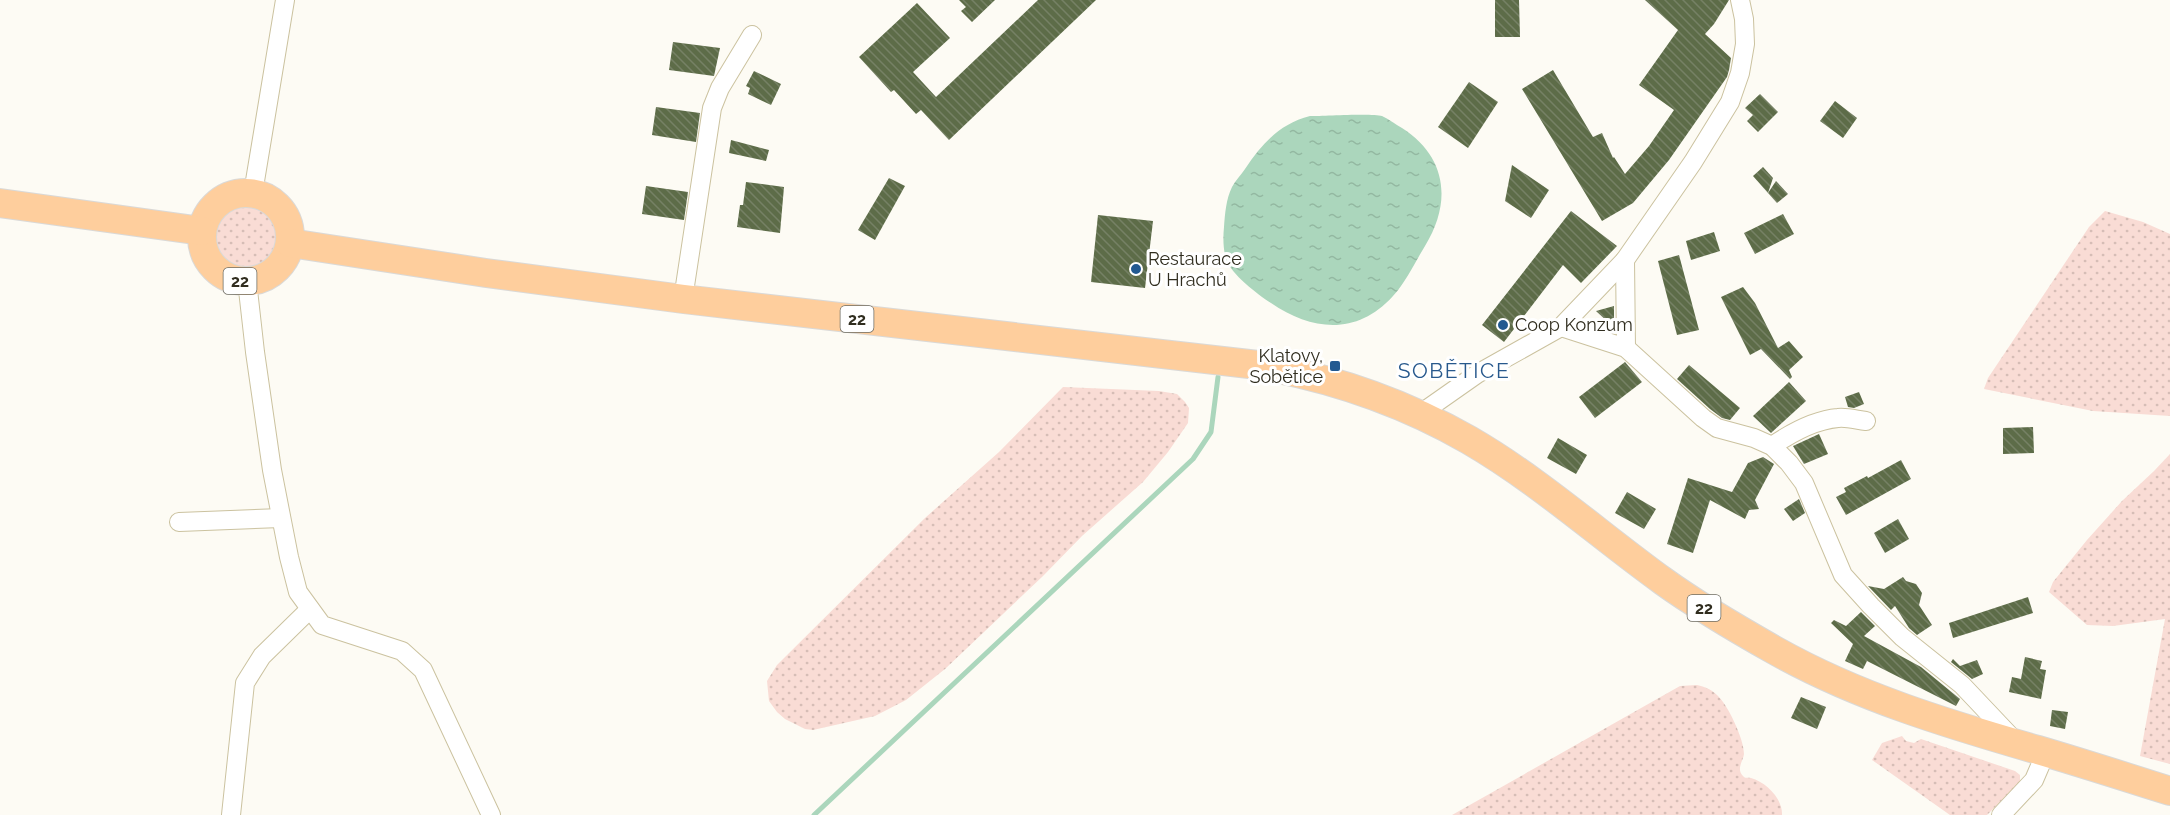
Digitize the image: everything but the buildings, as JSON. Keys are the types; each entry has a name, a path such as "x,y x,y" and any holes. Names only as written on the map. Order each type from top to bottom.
{"main road":[{"path":"0,203 202,231 205,220 216,204 233,195 253,193 271,200 284,214 290,233 290,243"},
{"name":"22","path":"202,231 203,249 212,266 228,278 247,281 272,273 284,260 290,243 486,273 683,299 1258,364 1322,378 1358,389 1420,414 1470,441 1529,479 1665,582 1713,614 1778,652 1847,686 1887,702 2170,791"}],"street":[{"path":"253,193 285,0"},
{"path":"1420,414 1477,374 1561,327 1625,260 1693,162 1730,102 1740,73 1745,44 1744,19 1740,0"},
{"path":"683,299 712,108 720,88 752,34"},
{"path":"1625,260 1626,348"},
{"path":"247,281 255,352 281,518 298,592 322,625 402,651 423,669 491,815"},
{"path":"1561,327 1626,348 1717,428 1754,438 1772,446 1804,483 1843,575 1902,637 1962,685 2018,744"},
{"path":"1772,446 1789,434 1816,423 1839,417 1866,421"},
{"path":"178,522 281,518"},
{"path":"231,815 245,683 262,656 310,609"},
{"path":"2001,815 2034,780 2046,753"}],"shaded area":[{"path":"239,203 253,203 265,208 275,218 280,237 275,256 265,266 253,271 239,271 227,266 217,256 212,244 212,230 217,218 227,208"},
{"path":"2105,211 2143,222 2170,234 2170,416 2093,411 1984,389 1988,378 2089,227"},
{"path":"1063,387 1159,391 1177,394 1189,408 1188,423 1143,482 1082,536 945,669 906,700 875,716 813,730 805,729 785,719 769,701 767,681 777,665 925,518 999,452"},
{"path":"2170,454 2170,764 2140,756 2165,619 2113,626 2087,625 2049,592 2053,582 2087,540 2122,501"},
{"path":"1697,685 1712,691 1726,706 1743,748 1741,773 1745,777 1762,783 1777,797 1782,815 1452,815 1680,686"},
{"path":"1902,736 1906,741 1914,743 1921,739 2015,771 2020,775 2020,782 1987,815 1950,815 1872,760 1882,743"}],"water":[{"path":"1377,115 1385,117 1417,140 1428,152 1436,166 1440,181 1439,213 1434,229 1406,278 1393,296 1379,309 1365,318 1349,323 1318,324 1287,312 1265,299 1245,283 1233,271 1225,255 1223,239 1225,212 1233,185 1272,136 1289,124 1310,116"}],"waterway":[{"path":"814,815 1193,459 1211,432 1218,377"}],"place":[{"name":"Restaurace U Hrachů","path":"1136,269"},
{"name":"Coop Konzum","path":"1503,325"},
{"name":"Klatovy, Sobětice","path":"1335,366"}],"district":[{"name":"SOBĚTICE","path":"1454,371"}]}
